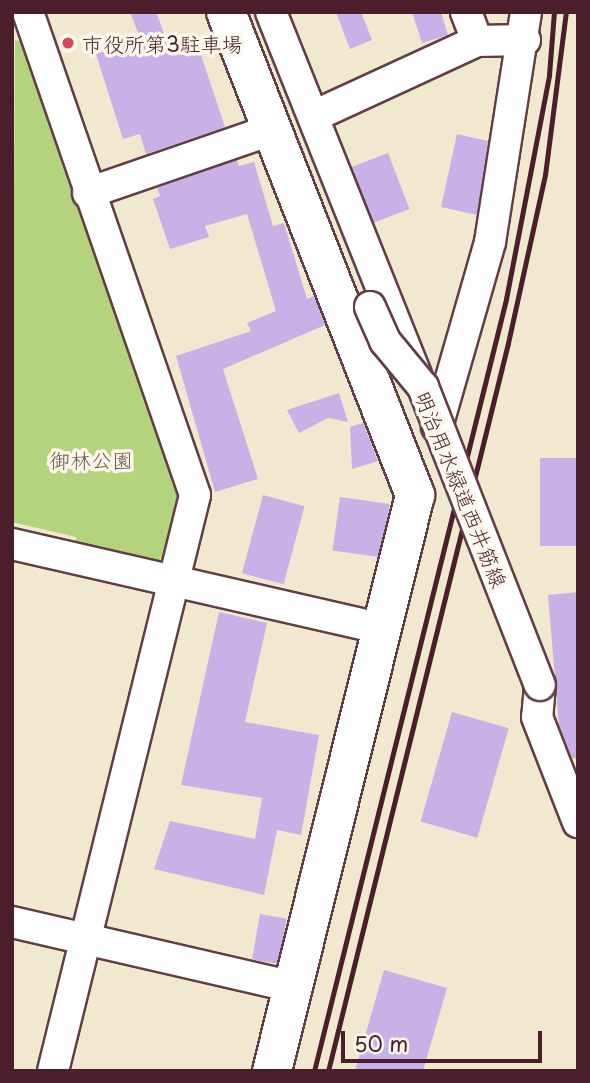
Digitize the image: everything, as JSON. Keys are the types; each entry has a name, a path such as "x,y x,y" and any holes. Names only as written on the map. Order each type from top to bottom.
{"street":[{"path":"28,12 88,193 195,495 177,580 53,1071"},
{"path":"226,12 415,495 272,1071"},
{"name":"明治用水緑道西井筋線","path":"251,12 385,341 423,387 540,685 537,717 578,822"},
{"path":"271,12 437,427 490,242 526,26 477,41 314,116"},
{"path":"466,12 477,41"},
{"path":"88,193 274,129"},
{"path":"12,544 382,629"},
{"path":"12,922 294,987"}],"green space":[{"name":"御林公園","path":"15,40 24,42 188,494 168,553 157,562 75,546 76,537 12,522"}],"building":[{"path":"130,12 156,12 170,49 196,40 225,127 146,154 140,134 123,139 94,48 139,35"},
{"path":"336,12 361,12 372,40 350,49"},
{"path":"412,12 441,12 448,35 422,43"},
{"path":"457,134 488,141 477,215 441,207"},
{"path":"388,153 410,209 373,223 352,167"},
{"path":"237,160 239,166 254,162 273,226 284,223 307,299 314,296 325,325 223,369 258,479 215,492 176,356 251,331 247,323 276,311 247,214 205,226 209,237 170,249 153,199 160,196 157,188"},
{"path":"339,393 348,422 328,418 299,433 287,410"},
{"path":"363,423 378,461 352,469 350,427"},
{"path":"540,458 578,458 578,546 540,546"},
{"path":"263,495 305,506 284,584 242,573"},
{"path":"340,497 390,504 382,557 332,550"},
{"path":"578,592 578,758 572,758 559,726 548,595"},
{"path":"219,612 267,623 245,722 319,735 301,835 277,830 264,895 154,869 170,821 255,839 262,798 181,785"},
{"path":"452,712 509,728 477,838 421,822"},
{"path":"260,914 287,919 279,964 252,959"},
{"path":"384,970 447,988 423,1071 355,1071"}],"railway":[{"path":"314,1071 506,299 549,75 554,12"},
{"path":"328,1071 508,343 545,175 566,12"}],"place":[{"name":"市役所第3駐車場","path":"68,43"}]}
